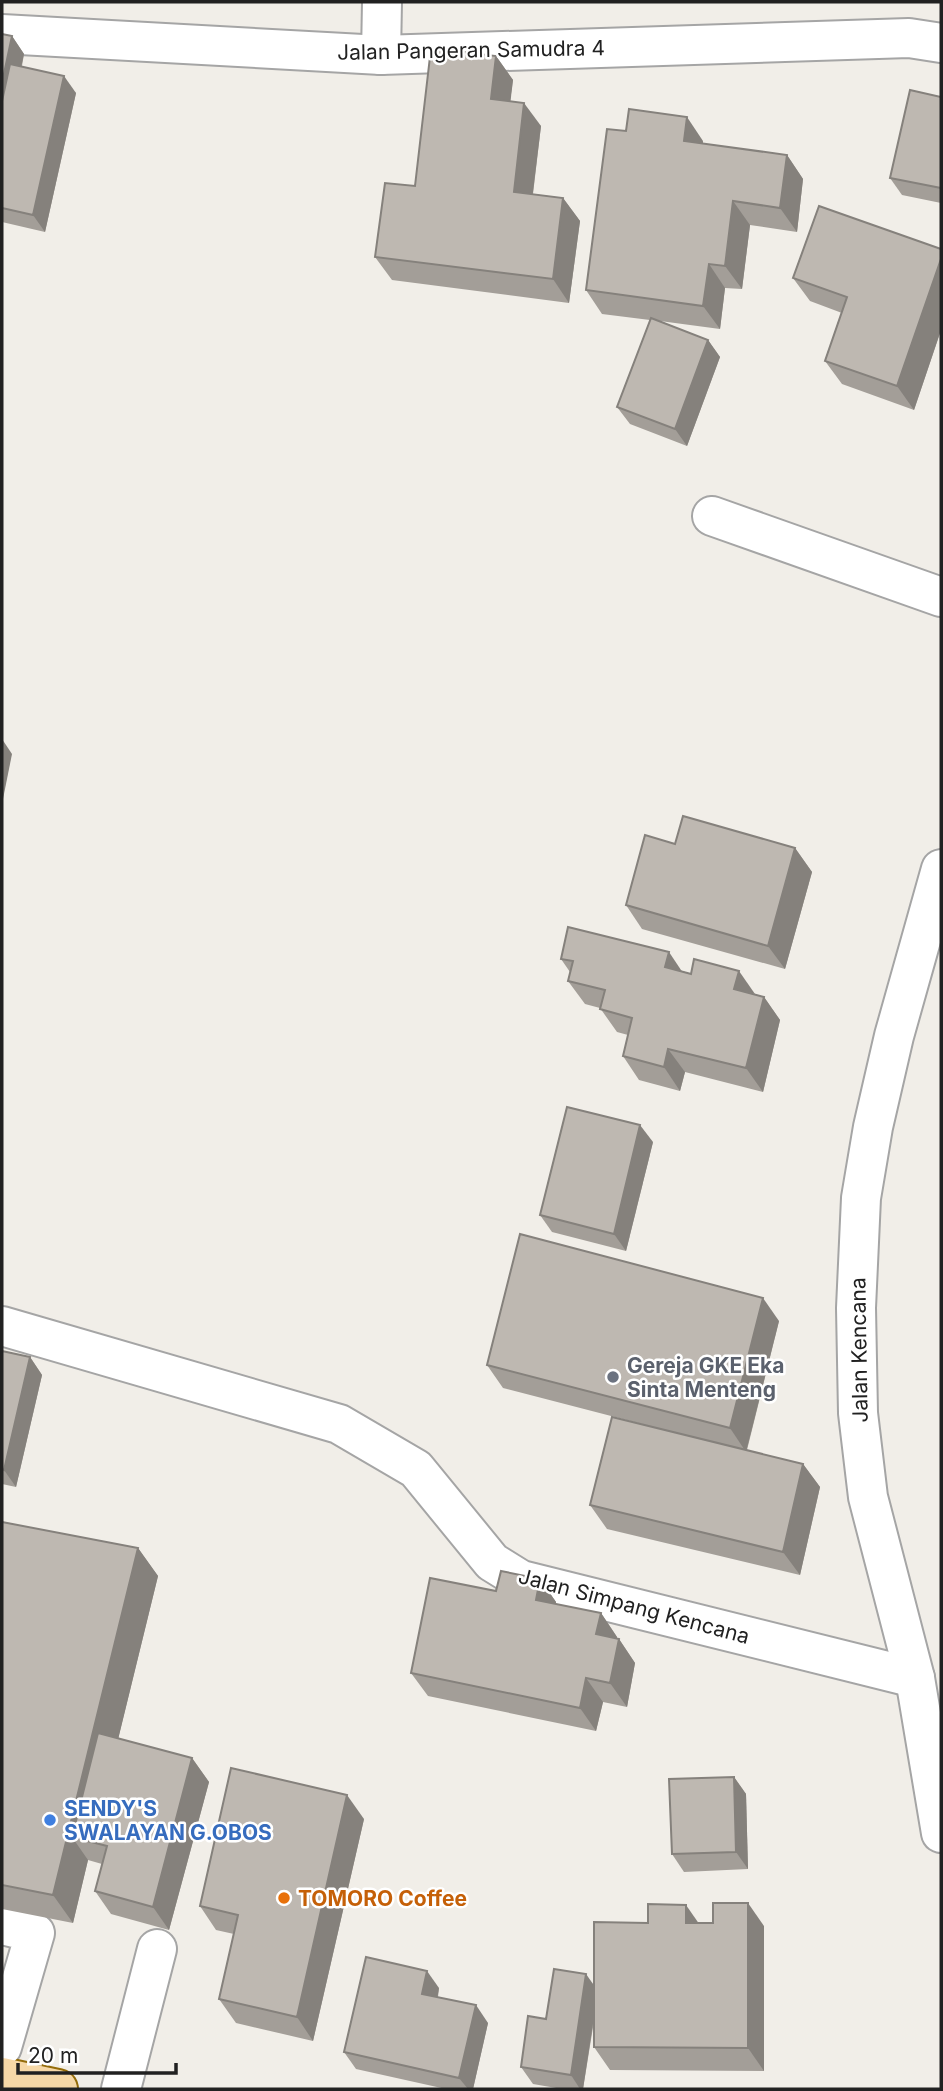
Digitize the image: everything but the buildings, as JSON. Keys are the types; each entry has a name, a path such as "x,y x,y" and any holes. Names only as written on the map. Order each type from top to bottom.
{"main road":[{"path":"2,2077 58,2089"}],"street":[{"path":"381,55 382,2"},
{"name":"Jalan Pangeran Samudra 4","path":"2,34 381,55 909,38 941,43"},
{"path":"712,516 941,597"},
{"name":"Jalan Kencana","path":"941,869 894,1037 873,1127 861,1198 856,1308 858,1413 868,1497 915,1678 941,1833"},
{"name":"Jalan Simpang Kencana","path":"2,1326 339,1424 416,1469 492,1562 521,1580 915,1678"},
{"path":"2,1925 35,1933 2,2047"},
{"path":"121,2089 158,1949"}],"place":[{"name":"Gereja GKE Eka Sinta Menteng","path":"613,1377"},
{"name":"SENDY'S SWALAYAN G.OBOS","path":"50,1820"},
{"name":"TOMORO Coffee","path":"284,1898"}]}
